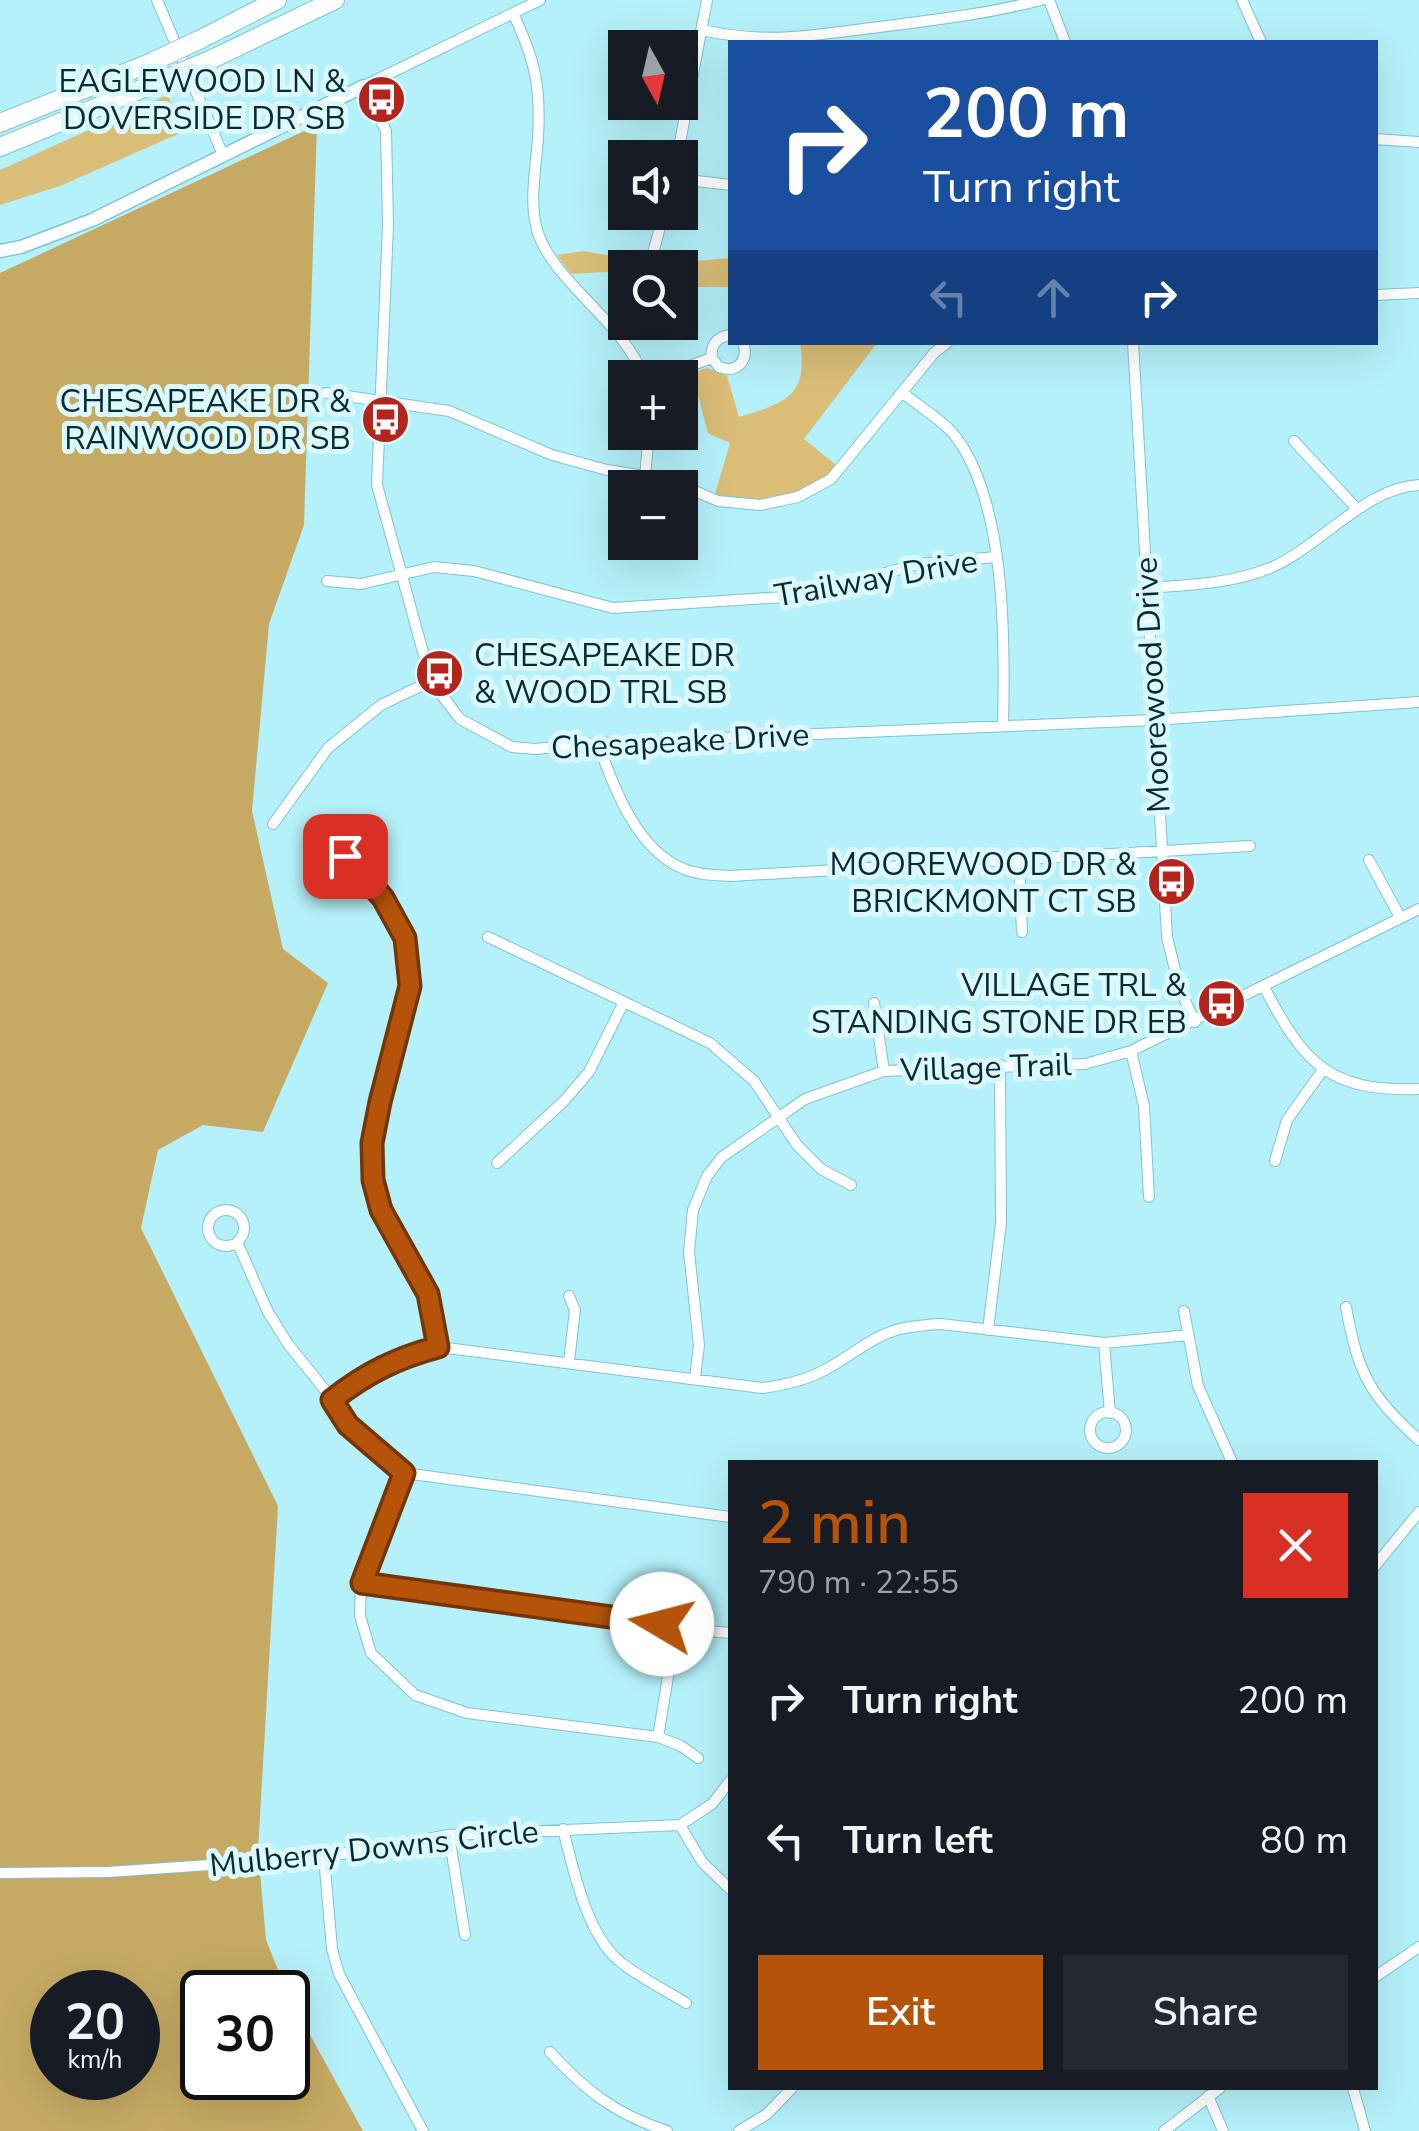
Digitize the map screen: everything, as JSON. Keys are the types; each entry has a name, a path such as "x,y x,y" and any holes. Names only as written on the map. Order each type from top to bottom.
{"highway":[{"path":"0,123 152,62 277,0"},
{"path":"0,147 212,59 335,0"}],"street":[{"path":"157,0 223,155"},
{"path":"0,251 92,220 540,0"},
{"path":"681,140 707,0"},
{"path":"702,30 744,39 781,40 988,14 1040,0"},
{"path":"1050,0 1065,40"},
{"path":"1245,1 1259,40"},
{"path":"513,13 533,56 539,94 534,198 537,230 550,256 618,334 633,360"},
{"name":"Chesapeake Drive","path":"364,86 386,131 388,225 377,485 430,681 460,720 512,747 535,749 1154,720 1419,702"},
{"path":"1378,139 1419,142"},
{"path":"698,181 728,185"},
{"path":"1378,295 1419,293"},
{"path":"712,358 716,340 728,336"},
{"path":"712,358 719,366 733,369 746,356 744,345"},
{"path":"698,493 718,501 760,505 798,498 832,479 944,345"},
{"name":"Moorewood Drive","path":"1133,345 1167,937 1180,990 1195,1022"},
{"path":"698,363 712,358"},
{"path":"902,392 950,431 976,470 996,557 1005,660 1004,726"},
{"path":"326,394 449,411 552,455 619,470"},
{"path":"1294,441 1356,508"},
{"path":"1147,588 1228,582 1271,567 1314,545 1356,508 1419,485"},
{"name":"Trailway Drive","path":"328,581 361,584 434,568 474,571 614,608 799,596 919,564 996,557"},
{"path":"274,824 328,748 381,706 430,681"},
{"path":"598,744 617,796 638,829 661,855 682,869 730,876 1250,846"},
{"path":"1369,860 1400,917"},
{"path":"1019,861 1022,932"},
{"path":"369,882 383,898 405,938 410,986 374,1130 373,1180 381,1210 428,1294 438,1347"},
{"name":"Village Trail","path":"696,1378 698,1344 688,1252 693,1210 708,1176 722,1157 805,1099 884,1071 1085,1064 1131,1051 1419,909"},
{"path":"488,937 710,1043 754,1081 797,1145 821,1169 851,1185"},
{"path":"1264,987 1290,1037 1322,1070 1349,1082 1390,1090 1419,1089"},
{"path":"497,1163 564,1101 589,1072 624,1002"},
{"path":"874,1003 884,1071"},
{"path":"1131,1051 1144,1106 1149,1197"},
{"path":"988,1330 1001,1223 1000,1065"},
{"path":"1274,1161 1286,1120 1322,1070"},
{"path":"237,1242 268,1312 288,1344 348,1425 404,1473 728,1517"},
{"path":"568,1296 575,1310 569,1362"},
{"path":"1346,1307 1354,1348 1371,1391 1419,1440"},
{"path":"1184,1311 1198,1386 1231,1460"},
{"path":"332,1400 358,1380 400,1357 438,1347 762,1388 795,1383 828,1369 868,1342 894,1331 940,1324 1104,1343 1189,1335"},
{"path":"1104,1343 1110,1413"},
{"path":"404,1473 362,1583 360,1616 371,1654 414,1695 467,1714 658,1737 698,1758"},
{"path":"1378,1562 1419,1512"},
{"path":"362,1583 728,1633"},
{"path":"658,1737 676,1628"},
{"path":"728,1783 712,1804 680,1825 702,1862 728,1887"},
{"name":"Mulberry Downs Circle","path":"0,1874 108,1872 324,1858 450,1835 680,1825"},
{"path":"563,1829 578,1886 616,1959 686,2003"},
{"path":"450,1835 465,1935"},
{"path":"324,1858 332,1949 339,1974 423,2131"},
{"path":"1378,1976 1419,1947"},
{"path":"550,2052 582,2086 609,2106 646,2128 666,2131"},
{"path":"739,2131 767,2114 790,2090"},
{"path":"1164,2131 1217,2090"},
{"path":"1354,2090 1366,2131"},
{"path":"1208,2096 1223,2131"}],"shaded area":[{"path":"167,95 187,130 60,186 0,205 0,170"},
{"path":"317,125 304,525 269,624 252,811 283,949 328,983 263,1132 203,1125 158,1150 141,1228 278,1506 258,1850 266,1940 278,1970 180,1970 180,2100 310,2100 310,2035 363,2131 0,2131 0,273"},
{"path":"583,251 608,255 608,272 571,274 557,255"},
{"path":"728,258 728,287 698,287 698,261"},
{"path":"800,345 875,345 804,439 836,465 825,478 797,494 747,499 715,494 730,443 708,433 698,396 698,371 707,368 727,376 739,417 780,402 797,386 801,375"}],"place":[{"name":"EAGLEWOOD LN & DOVERSIDE DR SB","path":"381,99"},
{"name":"CHESAPEAKE DR & RAINWOOD DR SB","path":"386,419"},
{"name":"CHESAPEAKE DR & WOOD TRL SB","path":"439,673"},
{"name":"MOOREWOOD DR & BRICKMONT CT SB","path":"1172,882"},
{"name":"VILLAGE TRL & STANDING STONE DR EB","path":"1222,1003"}],"route":[{"path":"345,856 358,856 368,864 369,882 383,898 405,938 410,986 372,1143 373,1180 393,1235 428,1294 438,1347 400,1357 358,1380 332,1400 348,1425 404,1473 362,1583 662,1624"}]}
